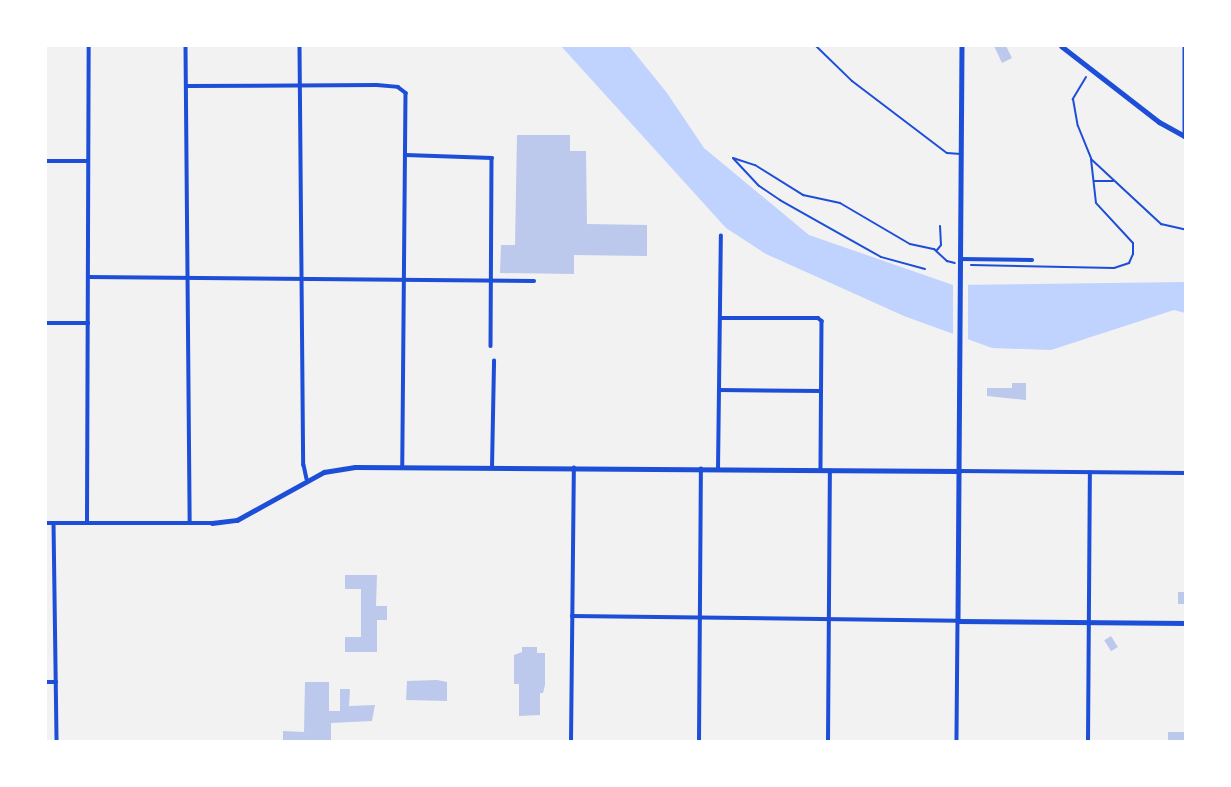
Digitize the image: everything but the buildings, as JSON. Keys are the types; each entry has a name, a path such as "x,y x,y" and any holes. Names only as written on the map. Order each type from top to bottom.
{"main road":[{"path":"1061,46 1158,122 1185,137"}],"street":[{"path":"87,523 89,46"},
{"path":"186,46 190,523"},
{"path":"300,46 304,465 307,479"},
{"path":"957,741 962,46"},
{"path":"1185,46 1185,137"},
{"path":"187,86 352,85 404,88 406,155 403,466"},
{"path":"406,155 488,156 493,162 491,346"},
{"path":"46,161 88,161"},
{"path":"718,470 721,236"},
{"path":"961,264 1032,260"},
{"path":"88,277 534,281"},
{"path":"720,318 818,318 822,321 821,470"},
{"path":"46,323 88,323"},
{"path":"492,468 494,361"},
{"path":"719,390 821,391"},
{"path":"46,523 190,523 245,517 307,479 336,468 403,466 1185,473"},
{"path":"571,741 574,468"},
{"path":"699,741 701,469"},
{"path":"828,741 830,470"},
{"path":"1088,741 1090,472"},
{"path":"54,523 57,741"},
{"path":"572,616 1185,622"},
{"path":"46,682 57,682"}],"lane":[{"path":"816,46 852,80 947,153 961,154"}],"path":[{"path":"925,269 881,257 780,200 759,186 737,166 733,158 769,173 789,189 840,203 910,244 936,251 947,261 961,264 1114,268 1129,262 1133,254 1133,243 1096,203 1091,159 1078,126 1073,99 1086,77"},
{"path":"1091,159 1161,224 1185,230"},
{"path":"1093,181 1114,181"},
{"path":"936,251 941,244 940,226"}],"water":[{"path":"561,46 629,46 667,93 704,148 809,235 953,285 1185,282 1185,313 1174,310 1051,350 992,348 904,316 766,254 726,228"}],"pier":[{"path":"953,281 968,281 968,343 953,343"}]}
